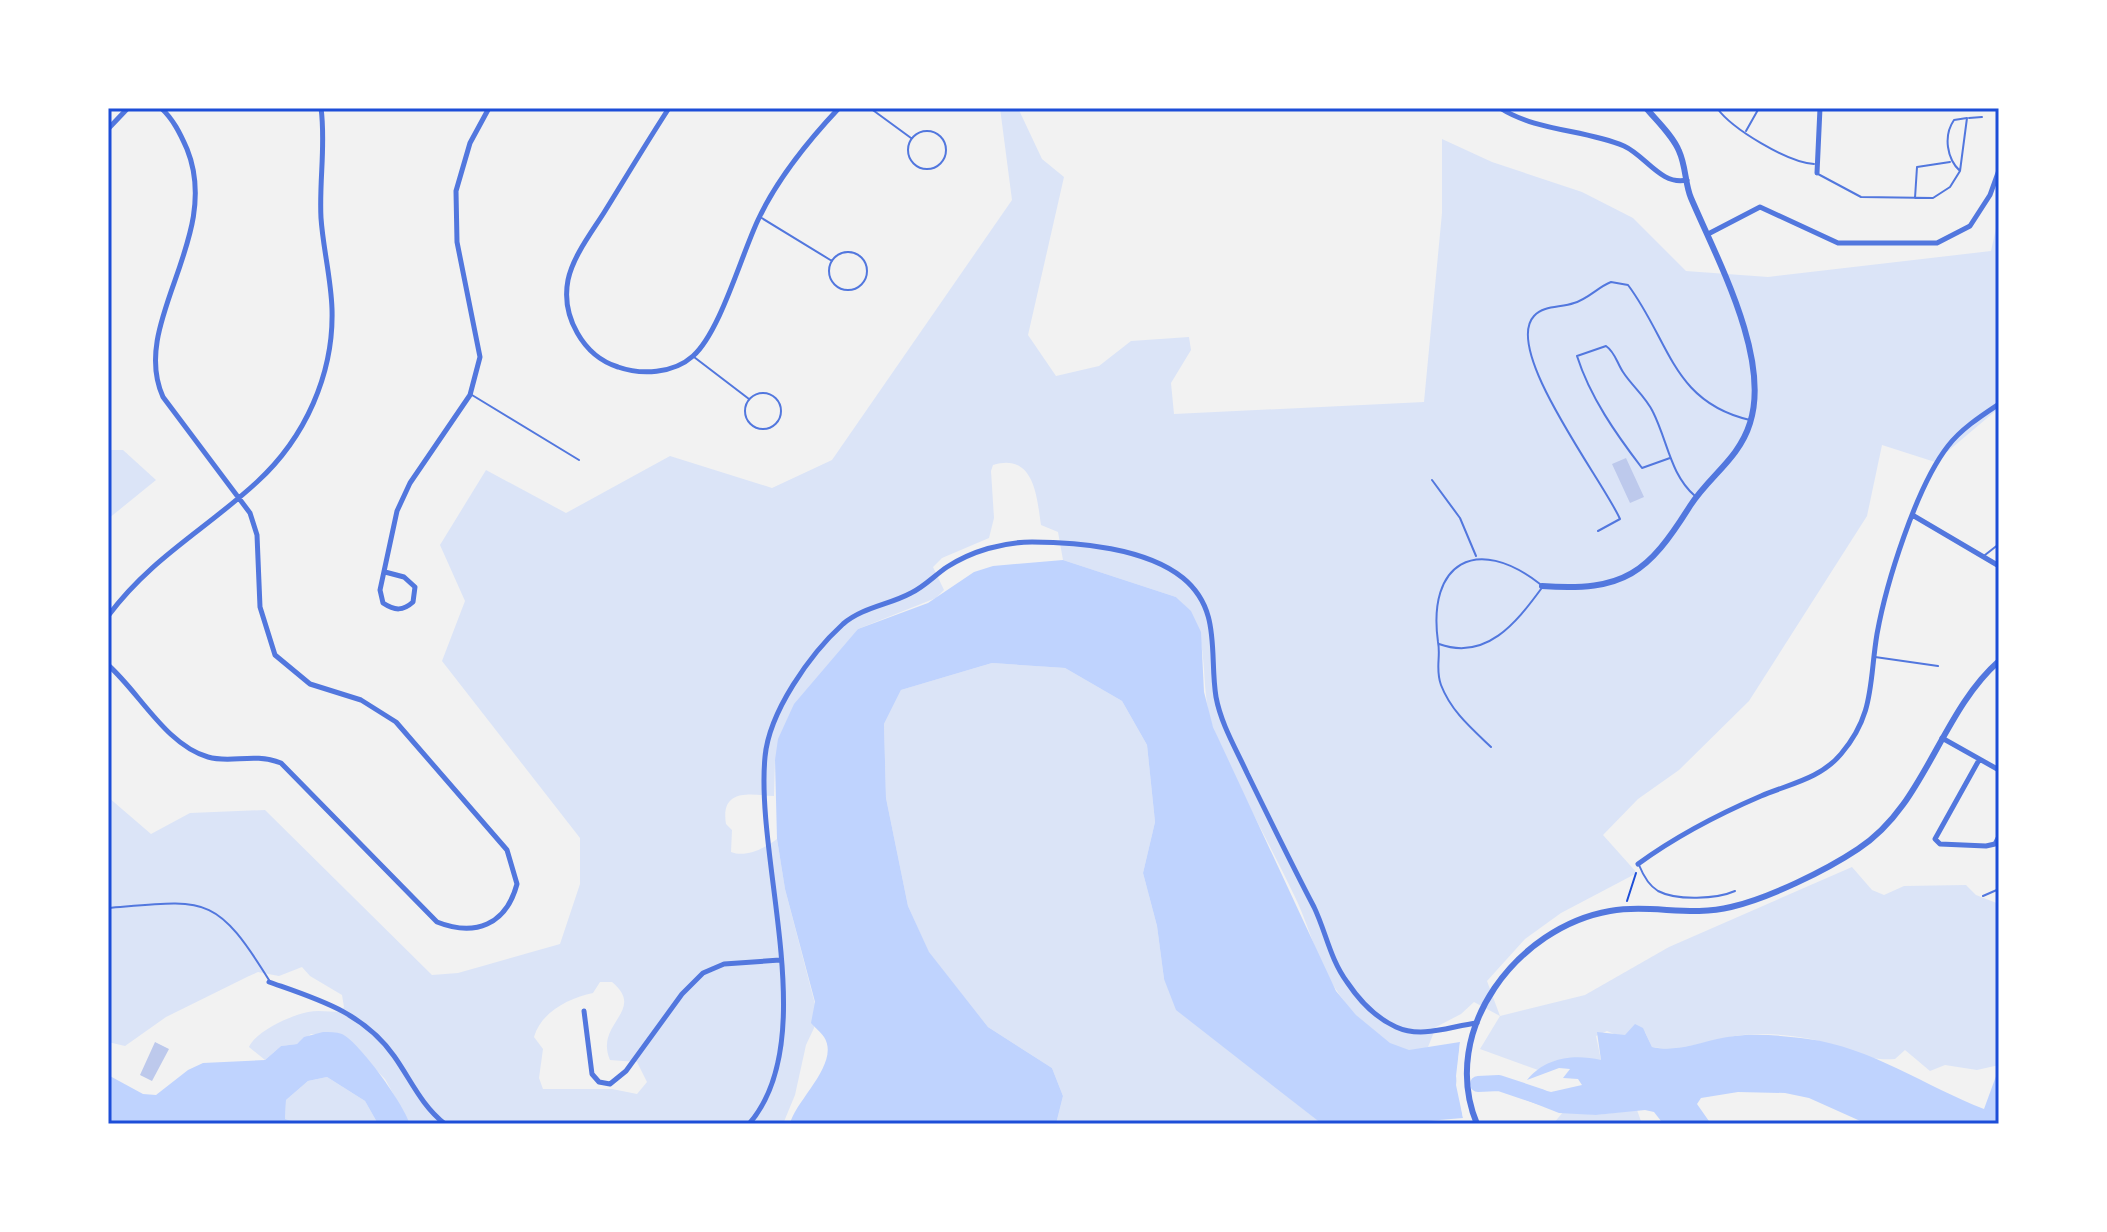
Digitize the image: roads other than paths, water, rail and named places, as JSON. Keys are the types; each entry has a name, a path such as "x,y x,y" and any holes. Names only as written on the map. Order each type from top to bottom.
{"street":[{"path":"108,129 128,108"},
{"path":"108,665 190,749 208,758 253,756 281,763 437,922 454,929 473,929 488,926 503,915 517,884 507,850 396,722 361,700 310,684 275,655 260,607 257,535 250,513 163,397 156,381 156,345 192,229 197,191 194,168 183,139 161,108"},
{"path":"108,616 150,567 239,497 291,444 323,379 331,341 332,307 321,217 321,108"},
{"path":"385,572 404,577 415,587 413,602 405,609 392,609 383,603 380,590 397,511 410,483 470,395 480,357 457,242 456,191 470,143 489,108"},
{"path":"669,108 573,266 568,281 568,305 579,338 604,362 649,372 678,365 693,357 715,323 759,217 795,161 839,108"},
{"path":"1500,108 1527,122 1624,147 1666,179 1687,180"},
{"path":"1542,586 1580,587 1626,577 1665,546 1696,497 1733,458 1751,421 1756,391 1755,368 1710,233 1690,196 1679,149 1646,108"},
{"path":"1817,173 1820,108"},
{"path":"1710,233 1760,207 1838,243 1937,243 1970,226 1990,195 1999,170"},
{"path":"1638,864 1662,846 1828,768 1853,737 1867,711 1874,657 1892,579 1913,515 1934,467 1949,445 1999,404"},
{"path":"1913,515 1999,566"},
{"path":"749,1124 760,1108 779,1056 784,1022 770,882 765,757 774,718 789,690 844,624 864,610 913,593 971,554 1021,542 1094,545 1162,567 1183,578 1205,604 1213,630 1216,696 1224,724 1290,867 1315,910 1338,969 1356,994 1386,1022 1406,1031 1428,1032 1477,1023"},
{"path":"1476,1122 1467,1081 1470,1045 1477,1023 1501,978 1541,939 1577,919 1624,909 1730,908 1847,856 1890,822 1972,690 1999,661"},
{"path":"1942,738 1999,770"},
{"path":"1979,760 1935,839 1940,844 1986,846 1995,844 1999,836"},
{"path":"584,1011 592,1074 599,1082 610,1084 626,1071 682,994 703,973 724,964 780,960"},
{"path":"269,982 330,1003 360,1021 386,1045 422,1102 445,1124"}],"lane":[{"path":"870,108 912,139"},
{"path":"1717,108 1725,119 1790,159 1817,164"},
{"path":"1746,132 1759,108"},
{"path":"1960,171 1950,162 1951,123 1982,117"},
{"path":"1817,173 1861,197 1915,200 1944,193 1960,171 1966,148 1967,118"},
{"path":"925,131 940,136 946,146 943,160 932,168 916,165 909,155 912,139 925,131"},
{"path":"1915,200 1917,167 1950,162"},
{"path":"759,217 832,261"},
{"path":"841,254 858,255 867,269 862,284 852,290 836,286 830,276 832,261 841,254"},
{"path":"1598,531 1620,519 1559,419 1528,347 1527,325 1534,315 1543,309 1576,303 1611,282 1628,285 1684,380 1701,400 1751,421"},
{"path":"1670,458 1642,468 1616,435 1583,376 1577,356 1606,346 1611,348 1623,372 1653,411 1670,458 1685,487 1696,497"},
{"path":"693,357 749,399"},
{"path":"760,393 776,398 782,411 776,424 766,429 751,424 745,411 749,399 760,393"},
{"path":"470,395 579,460"},
{"path":"1432,480 1460,518 1476,557"},
{"path":"1984,556 1999,544"},
{"path":"1439,644 1460,649 1492,642 1518,619 1542,586 1498,561 1476,557 1456,566 1448,579 1436,624 1439,644 1436,661 1447,698 1455,711 1491,747"},
{"path":"1874,657 1938,666"},
{"path":"1638,864 1645,878 1660,892 1716,897 1735,891"},
{"path":"1983,896 1999,889"},
{"path":"108,908 185,902 212,909 238,932 269,982"}],"water":[{"path":"1063,560 1176,597 1191,611 1201,632 1204,692 1213,727 1336,991 1356,1015 1390,1043 1409,1050 1460,1042 1456,1076 1463,1118 1391,1124 1322,1124 1176,1010 1164,979 1157,926 1143,873 1155,822 1147,745 1122,701 1065,668 992,663 901,690 884,724 886,798 908,906 929,952 988,1027 1052,1068 1063,1096 1056,1124 790,1124 822,1070 828,1047 824,1037 811,1023 815,1002 785,889 777,839 775,760 778,739 794,704 858,629 928,603 974,572 993,566"},
{"path":"1635,1024 1643,1028 1652,1047 1684,1047 1753,1035 1831,1043 1876,1059 1984,1109 1999,1068 1999,1124 1867,1124 1809,1098 1785,1093 1738,1092 1701,1098 1697,1104 1711,1124 1659,1124 1661,1121 1654,1112 1645,1110 1596,1115 1559,1113 1526,1100 1523,1092 1536,1088 1551,1092 1582,1085 1578,1079 1563,1078 1570,1069 1559,1068 1527,1080 1543,1066 1561,1059 1581,1057 1601,1060 1597,1032 1625,1035"},
{"path":"323,1032 342,1034 359,1049 390,1089 410,1124 378,1124 365,1101 327,1077 308,1081 286,1100 285,1119 302,1124 108,1124 108,1075 143,1094 156,1095 188,1070 203,1063 265,1060 281,1046 297,1044 304,1037"}],"waterway":[{"path":"1478,1084 1499,1083 1541,1097"}]}
